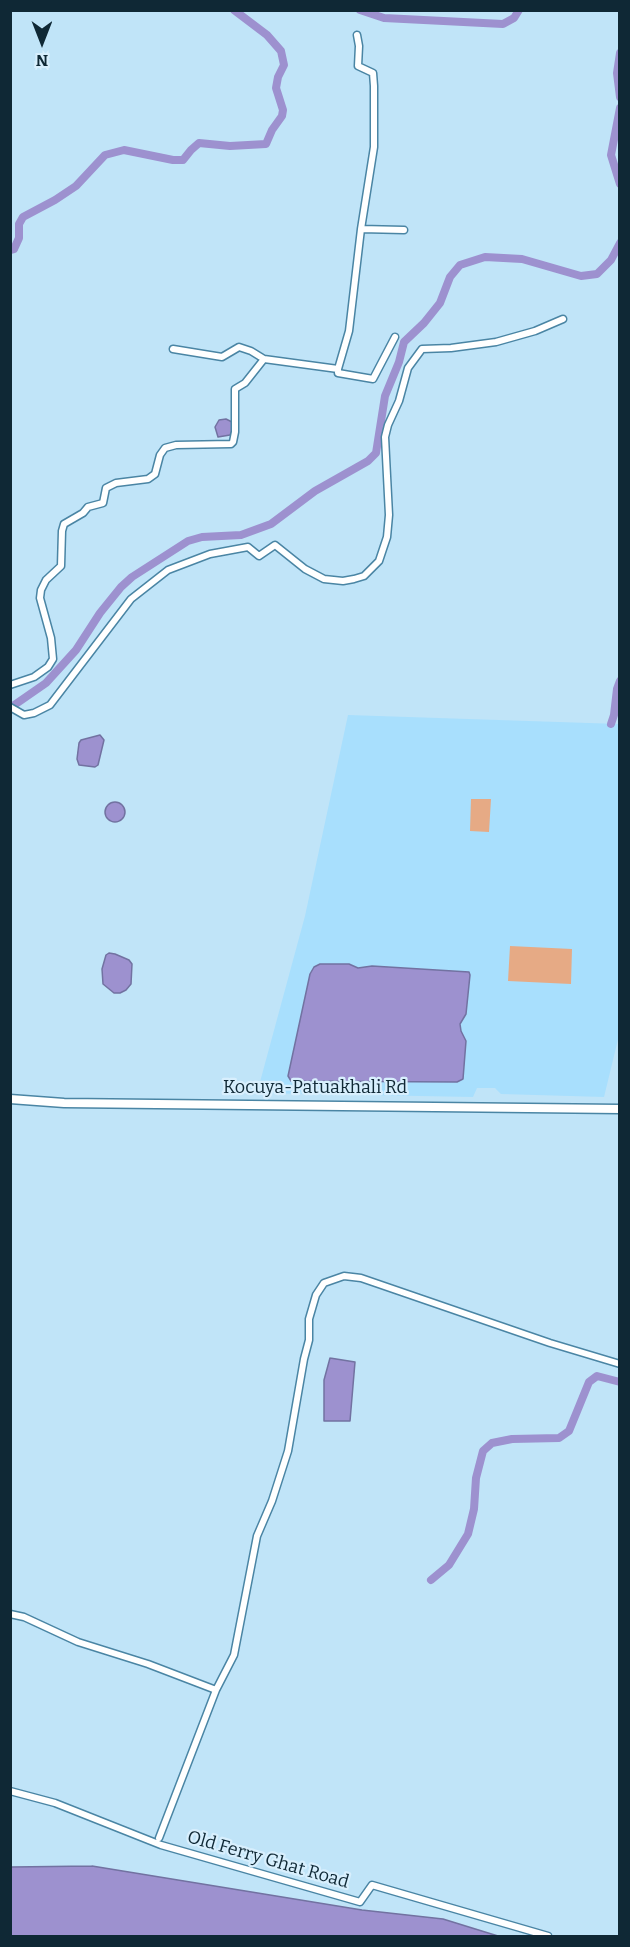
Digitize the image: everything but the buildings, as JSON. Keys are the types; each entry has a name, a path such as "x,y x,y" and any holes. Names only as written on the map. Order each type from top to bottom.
{"main road":[{"name":"Kocuya-Patuakhali Rd","path":"10,1099 64,1102 620,1109"}],"street":[{"path":"357,34 358,66 373,73 374,147 361,229 349,331 338,373 373,379 395,337"},
{"path":"361,229 404,230"},
{"path":"12,708 24,715 50,705 131,599 168,570 210,554 248,547 259,556 275,545 305,569 324,579 343,581 364,576 379,561 387,537 385,437 388,425 399,401 408,368 422,349 496,342 535,331 563,319"},
{"path":"173,349 222,357 239,347 264,359 338,369"},
{"path":"10,685 34,677 48,667 53,659 51,638 40,598 46,580 61,566 64,524 83,513 88,507 103,503 106,488 116,483 148,479 155,474 160,455 165,448 176,445 231,444 236,432 235,390 245,383 264,359"},
{"path":"159,1838 216,1690 234,1656 257,1536 272,1501 288,1450 309,1340 309,1319 316,1295 324,1282 344,1276 361,1278 550,1343 620,1364"},
{"path":"10,1614 24,1617 78,1642 148,1664 216,1690"},
{"name":"Old Ferry Ghat Road","path":"10,1791 55,1803 161,1845 360,1902 372,1886 548,1936"}],"shaded area":[{"path":"226,419 234,423 230,435 218,437 215,427 219,420"},
{"path":"348,715 619,724 620,1031 604,1097 501,1094 495,1088 477,1088 473,1097 257,1093 305,916"},
{"path":"100,735 104,740 98,765 95,767 79,765 77,759 81,740"},
{"path":"471,799 491,799 489,832 470,831"},
{"path":"115,802 122,805 125,812 122,819 115,822 108,819 105,812 108,805"},
{"path":"510,946 572,949 571,984 508,981"},
{"path":"109,953 129,960 132,964 131,984 120,993 114,993 103,984 102,969 106,955"},
{"path":"320,964 349,964 358,968 372,966 469,972 466,1014 460,1024 466,1041 463,1079 457,1082 291,1081 288,1076 310,974 314,967"},
{"path":"330,1358 355,1362 350,1421 324,1421 324,1380"},
{"path":"92,1866 362,1910 443,1919 498,1936 11,1936 11,1867"}],"waterway":[{"path":"10,250 14,249 19,238 19,224 23,217 76,186 105,155 124,150 183,160 199,143 230,146 266,144 283,110 276,88 284,65 281,51 267,35 234,10"},
{"path":"360,10 384,18 503,24 514,18 519,10"},
{"path":"620,53 617,73 620,97"},
{"path":"620,108 611,155 620,184"},
{"path":"10,708 46,683 76,650 100,613 132,577 188,541 202,537 241,535 271,524 315,491 368,461 376,453 385,396 399,362 404,342 424,323 440,303 450,277 460,265 485,257 522,259 581,276 597,274 611,260 620,243"},
{"path":"611,724 620,681"},
{"path":"431,1580 449,1565 468,1534 474,1509 476,1478 483,1451 492,1443 512,1439 559,1438 569,1431 589,1382 597,1376 620,1382"}]}
